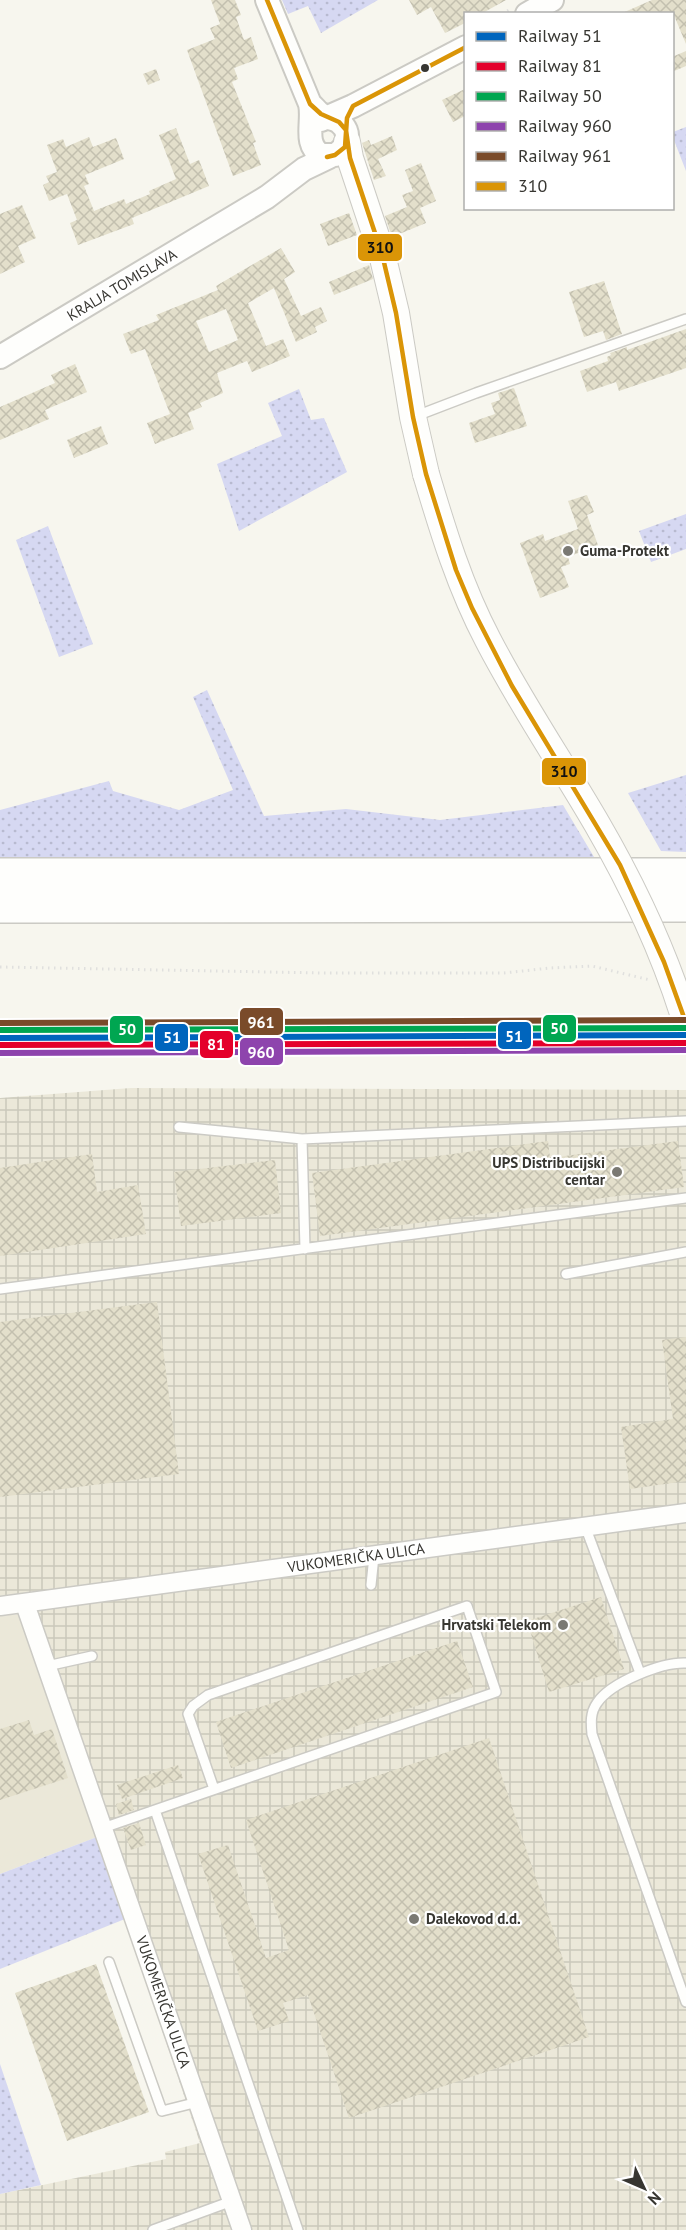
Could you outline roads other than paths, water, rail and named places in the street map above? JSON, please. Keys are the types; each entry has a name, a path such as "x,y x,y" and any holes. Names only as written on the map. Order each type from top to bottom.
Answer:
{"highway":[{"path":"0,875 686,875"},
{"path":"0,906 686,905"}],"main road":[{"path":"329,139 350,158 382,254 396,313 413,417 426,474 443,533 472,608 512,686 577,790 620,865 664,962 686,1023"}],"street":[{"path":"267,0 310,104 329,139 347,118 353,106 464,48"},
{"path":"531,12 552,0"},
{"name":"KRALJA TOMISLAVA","path":"0,357 267,197 304,169 329,139"},
{"name":"VUKOMERIČKA ULICA","path":"0,1606 686,1512"},
{"name":"VUKOMERIČKA ULICA","path":"25,1604 242,2230"}],"lane":[{"path":"413,417 686,319"},
{"path":"179,1127 302,1139 686,1121"},
{"path":"302,1139 305,1249"},
{"path":"0,1289 686,1198"},
{"path":"566,1274 686,1252"},
{"path":"585,1526 640,1673"},
{"path":"370,1585 374,1556"},
{"path":"103,1828 214,1790 496,1692 467,1606 208,1695 188,1714 214,1790"},
{"path":"47,1666 92,1656"},
{"path":"686,1663 640,1673 611,1690 597,1702 591,1717 592,1734 686,2002"},
{"path":"155,1810 298,2230"},
{"path":"109,1962 162,2110 198,2102"},
{"path":"153,2230 232,2201"}],"railway":[{"path":"0,1049 686,1047"}],"rail line":[{"name":"961","path":"0,1023 686,1020"},
{"name":"50","path":"0,1030 686,1028"},
{"name":"51","path":"0,1038 686,1035"},
{"name":"81","path":"0,1045 686,1043"},
{"name":"960","path":"0,1053 686,1050"}],"place":[{"name":"Guma-Protekt","path":"568,551"},
{"name":"UPS Distribucijski centar","path":"617,1172"},
{"name":"Hrvatski Telekom","path":"563,1625"},
{"name":"Dalekovod d.d.","path":"414,1919"}]}
